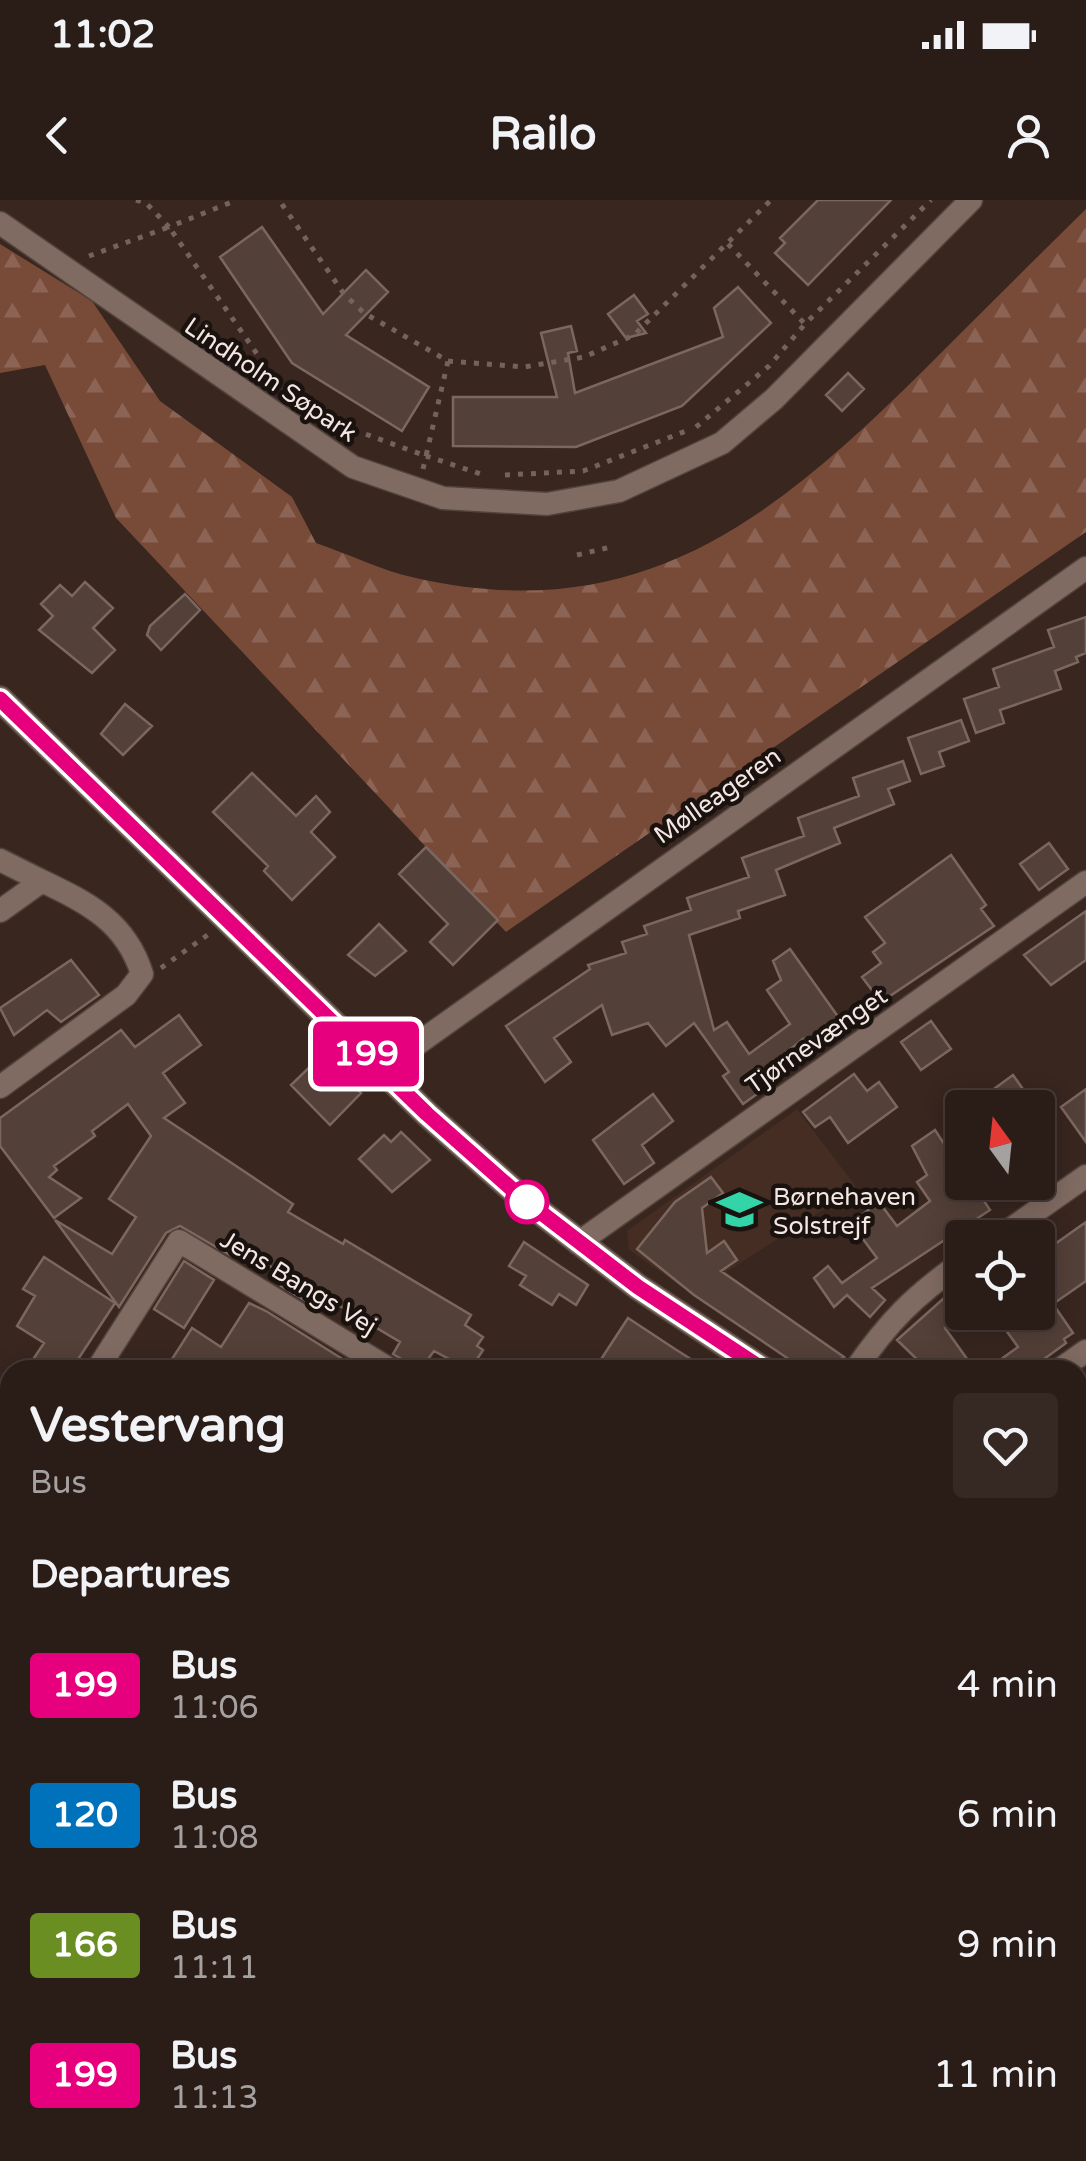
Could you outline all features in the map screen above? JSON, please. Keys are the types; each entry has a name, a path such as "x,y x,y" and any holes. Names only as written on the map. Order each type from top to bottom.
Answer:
{"street":[{"name":"Lindholm Søpark","path":"0,224 324,451 418,491 481,502 547,504 619,491 685,463 722,442 774,398 971,200"},
{"name":"Mølleageren","path":"382,1070 1086,568"},
{"path":"0,699 382,1070 578,1243 749,1360"},
{"path":"0,860 90,904 119,928 134,949 142,974 126,995 0,1086"},
{"path":"0,911 42,881"},
{"name":"Tjørnevænget","path":"578,1243 1086,882"},
{"path":"1024,1220 1086,1176"},
{"name":"Jens Bangs Vej","path":"103,1360 179,1241 375,1360"},
{"path":"862,1360 890,1320 915,1295 945,1274"}],"path":[{"path":"136,200 146,203 169,227 273,377 357,431 489,476 583,471 698,426 768,366 805,324 931,200"},
{"path":"61,267 238,200"},
{"path":"280,200 344,294 364,313 448,361 524,366 584,357 634,336 772,200"},
{"path":"728,244 805,324"},
{"path":"418,491 448,361"},
{"path":"577,555 611,547"},
{"path":"142,974 168,966 227,920"}],"shaded area":[{"name":"Børnehaven Solstrejf","path":"797,1109 857,1188 692,1294 629,1250 627,1231"}],"green space":[{"path":"1086,209 1086,532 506,932 116,518 45,365 0,373 0,244 92,301 160,401 292,497 316,543 416,578 496,590 569,588 636,573 698,548 757,514 869,423"}],"building":[{"path":"818,200 891,200 808,285 775,253 785,243 780,238"},
{"path":"262,227 323,314 366,270 388,292 346,335 429,387 402,431 292,363 220,257"},
{"path":"738,287 771,323 682,406 576,447 453,446 453,397 557,397 541,333 571,326 577,351 568,353 575,393 723,337 714,308"},
{"path":"634,295 648,314 637,321 646,333 626,338 608,314"},
{"path":"848,373 864,389 842,411 826,395"},
{"path":"85,582 113,608 93,628 115,650 92,673 39,630 53,616 41,604 60,585 72,596"},
{"path":"185,594 200,610 161,650 147,635 150,626"},
{"path":"1086,617 1086,653 1076,657 1078,662 1055,671 1061,689 1000,710 1004,723 976,733 964,699 999,687 993,669 1054,647 1048,630"},
{"path":"125,704 152,726 123,755 101,734"},
{"path":"961,720 969,741 939,752 944,766 921,774 908,738"},
{"path":"903,761 910,781 888,789 894,804 834,828 840,843 776,870 785,895 738,911 740,918 689,935 714,1030 727,1022 749,1054 790,1024 767,990 781,980 773,961 790,949 839,1018 808,1046 803,1039 762,1072 771,1084 743,1104 723,1076 729,1072 694,1023 666,1046 648,1023 612,1035 602,1005 554,1038 571,1062 545,1082 506,1026 590,969 588,965 626,953 622,942 647,934 644,926 691,910 687,898 749,877 742,858 804,836 798,818 859,796 853,778"},
{"path":"252,773 296,816 316,796 330,812 311,832 335,857 292,900 264,871 268,866 213,812"},
{"path":"1049,843 1068,869 1039,890 1020,864"},
{"path":"426,847 498,920 453,965 430,942 448,924 399,874"},
{"path":"951,855 986,905 981,909 994,926 881,1002 862,977 881,963 873,952 885,943 865,917"},
{"path":"1086,911 1086,960 1051,985 1024,955"},
{"path":"379,924 406,951 375,976 348,955"},
{"path":"71,960 99,995 61,1022 47,1010 14,1035 0,1008"},
{"path":"179,1015 201,1045 163,1073 185,1103 164,1118 293,1204 288,1212 343,1244 345,1240 471,1315 465,1325 483,1337 477,1346 483,1350 476,1360 451,1360 434,1351 427,1360 403,1360 393,1354 400,1342 318,1293 311,1304 281,1286 287,1277 241,1248 235,1258 180,1226 166,1233 119,1307 55,1220 112,1254 136,1217 109,1199 151,1136 128,1104 92,1131 95,1136 54,1166 57,1170 49,1177 81,1198 54,1218 0,1146 0,1118 121,1030 135,1047"},
{"path":"931,1021 951,1049 921,1070 901,1042"},
{"path":"322,1055 361,1093 330,1125 291,1085"},
{"path":"854,1074 867,1091 879,1082 897,1107 848,1143 830,1117 815,1127 803,1112"},
{"path":"1013,1075 1024,1090 993,1090"},
{"path":"1086,1089 1086,1142 1061,1107"},
{"path":"653,1094 673,1121 642,1145 654,1163 624,1184 593,1140"},
{"path":"935,1130 945,1145 945,1200 985,1200 990,1210 975,1220 945,1220 945,1240 872,1288 885,1300 870,1317 847,1295 834,1307 814,1278 828,1266 842,1283 877,1258 851,1223 879,1202 897,1226 930,1201 917,1182 927,1175 912,1146"},
{"path":"401,1132 430,1160 392,1192 359,1159 384,1135 391,1142"},
{"path":"711,1177 723,1193 702,1208 707,1253 724,1241 737,1260 721,1271 844,1357 790,1360 694,1295 637,1249 675,1202"},
{"path":"1086,1222 1086,1281 1055,1303 1055,1244"},
{"path":"524,1242 588,1285 576,1305 559,1294 552,1305 520,1285 526,1276 509,1266"},
{"path":"44,1257 115,1303 78,1360 33,1360 44,1343 17,1326 35,1296 23,1289"},
{"path":"184,1261 214,1280 184,1328 154,1309"},
{"path":"944,1298 945,1330 968,1360 918,1360 897,1340"},
{"path":"249,1303 344,1360 172,1359 192,1328 221,1347"},
{"path":"1055,1307 1073,1333 1043,1360 1000,1360 1018,1347 1006,1330 1055,1330"},
{"path":"628,1318 692,1360 601,1360"}],"bus line":[{"name":"199","path":"0,699 427,1114 522,1198 638,1287 749,1360"}],"place":[{"name":"Børnehaven Solstrejf","path":"740,1210"}]}
